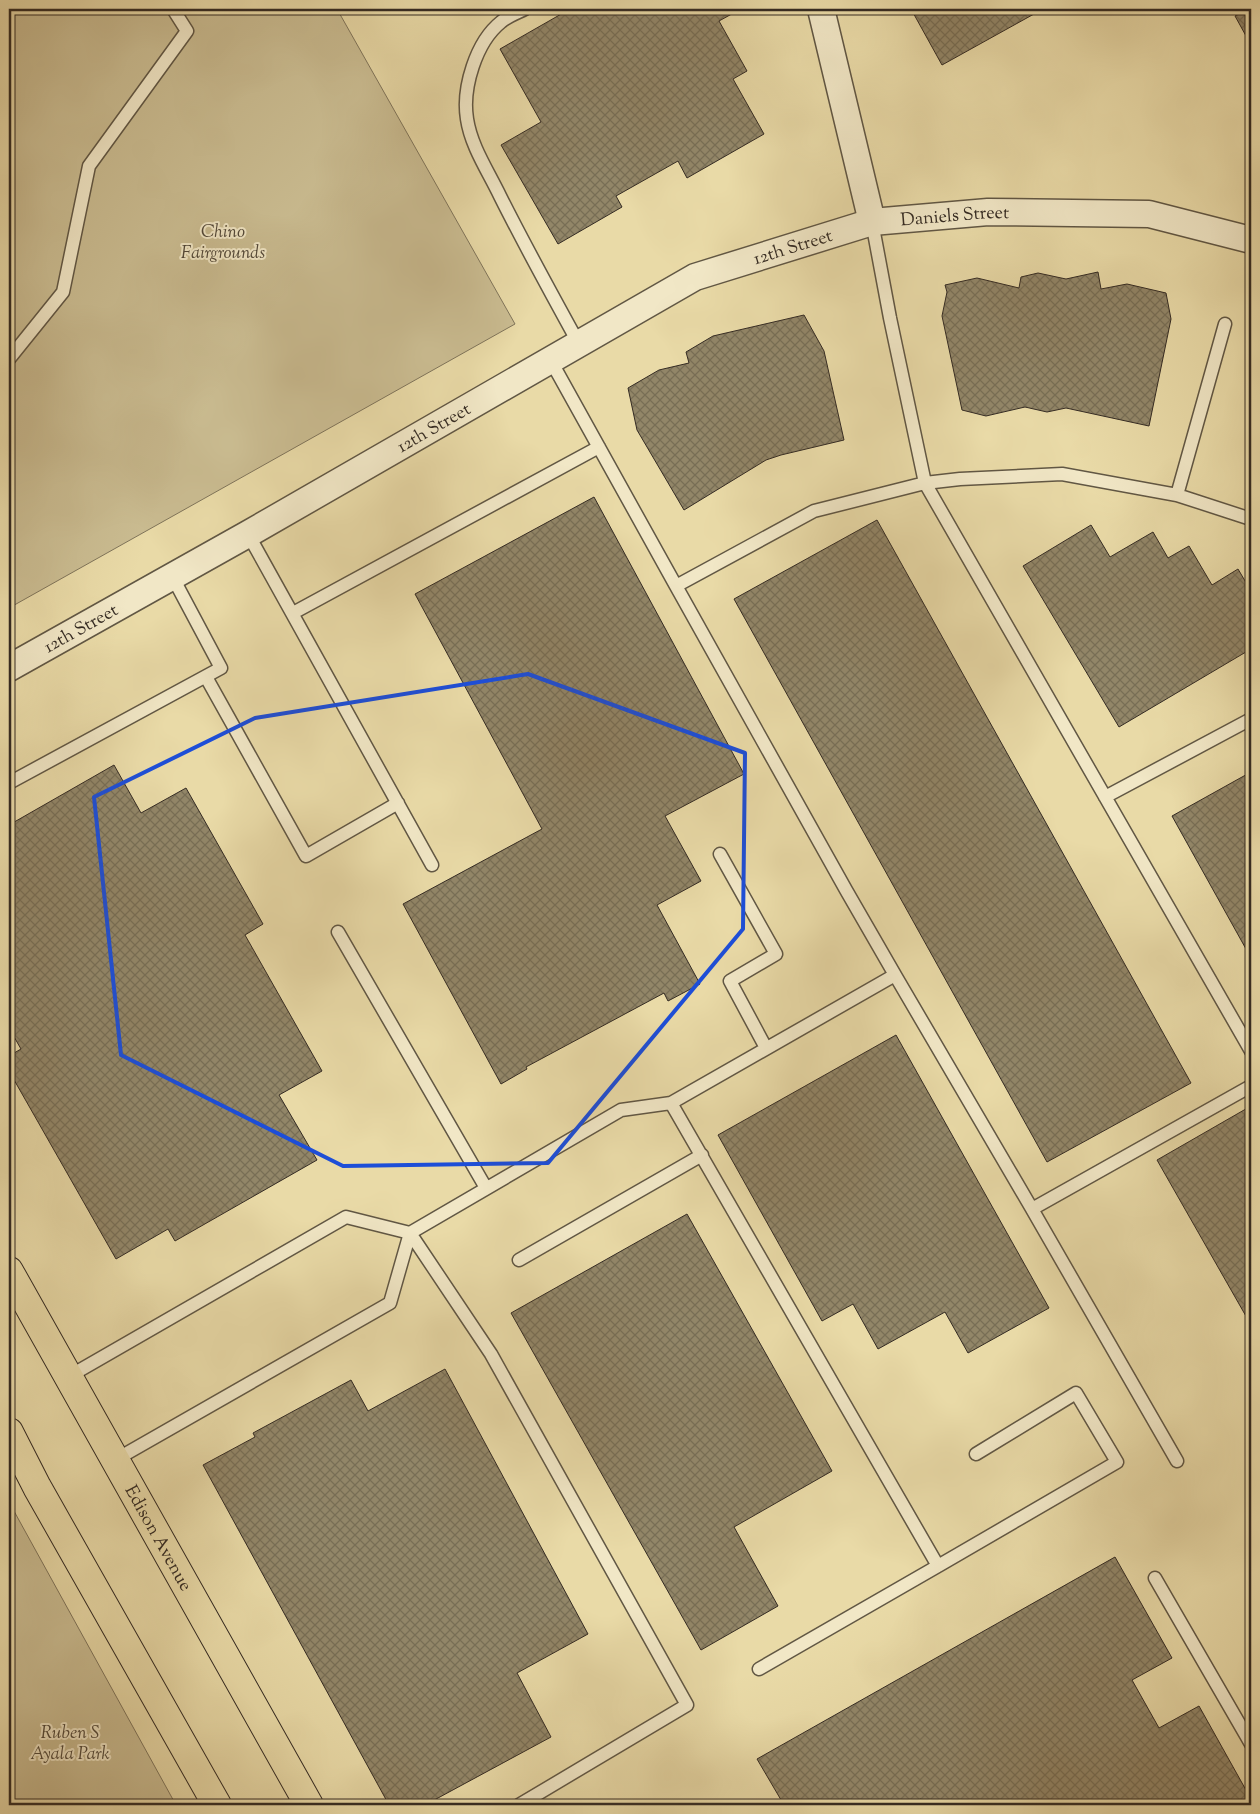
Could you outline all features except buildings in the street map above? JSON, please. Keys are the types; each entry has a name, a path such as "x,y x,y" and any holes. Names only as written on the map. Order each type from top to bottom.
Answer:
{"main road":[{"name":"Edison Avenue","path":"9,1271 309,1805"},
{"path":"9,1432 37,1486 217,1805"}],"street":[{"path":"821,9 872,222"},
{"name":"Daniels Street","path":"872,222 988,212 1149,214 1251,240"},
{"name":"12th Street","path":"9,668 248,534 695,277 872,222"}],"lane":[{"path":"9,359 63,292 89,166 187,31 173,9"},
{"path":"525,9 501,22 486,40 474,61 466,92 466,119 474,145 530,256 579,344"},
{"path":"872,222 890,318 926,483 1251,1051"},
{"path":"1177,494 1225,324"},
{"path":"551,361 846,890 1177,1461"},
{"path":"293,613 599,447"},
{"path":"676,586 814,511 926,483 960,479 1062,474 1177,494 1251,520"},
{"path":"248,534 432,865"},
{"path":"9,783 221,668 172,576"},
{"path":"206,677 306,856 398,803"},
{"path":"1105,797 1251,718"},
{"path":"720,854 776,954 730,981 766,1048"},
{"path":"338,932 486,1188"},
{"path":"114,1460 390,1303 410,1234 621,1110 672,1103 895,974"},
{"path":"1032,1209 1251,1086"},
{"path":"672,1103 938,1566"},
{"path":"519,1260 702,1155"},
{"path":"68,1377 346,1217 410,1234 491,1354 686,1705 519,1805"},
{"path":"759,1669 1117,1462 1076,1392 976,1454"},
{"path":"1155,1578 1251,1744"}],"highlighted area":[{"path":"528,674 745,753 743,929 548,1163 343,1166 121,1055 94,797 255,718"}],"green space":[{"name":"Chino Fairgrounds","path":"9,9 337,9 515,324 9,608"},
{"name":"Ruben S Ayala Park","path":"9,1502 176,1805 9,1805"}]}
